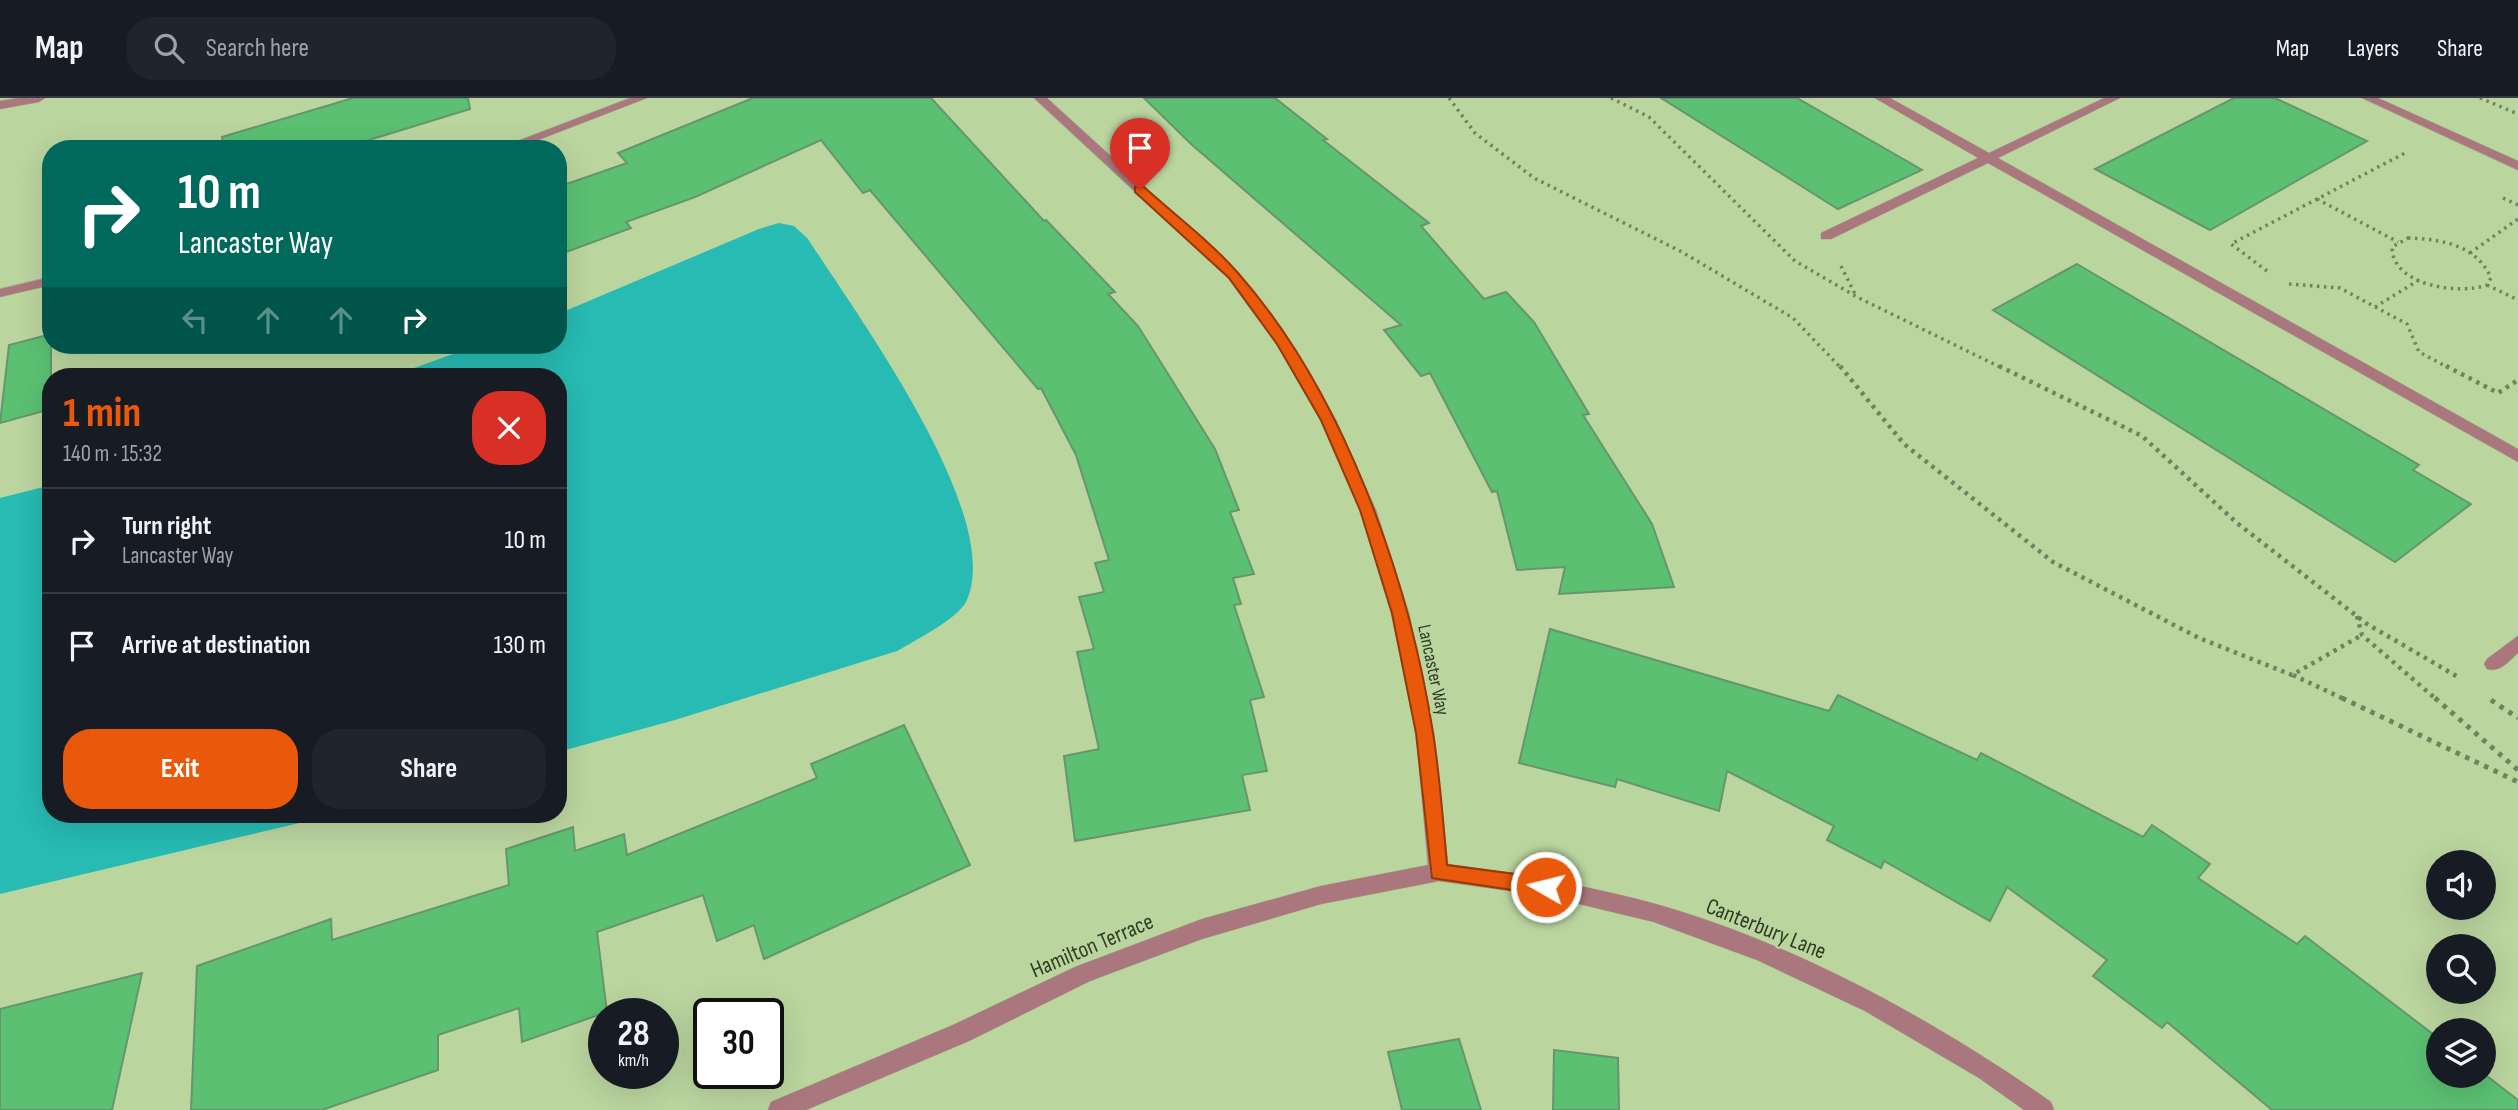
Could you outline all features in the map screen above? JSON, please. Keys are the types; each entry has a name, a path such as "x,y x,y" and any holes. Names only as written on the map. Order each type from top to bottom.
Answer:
{"street":[{"path":"0,105 39,98"},
{"path":"527,140 641,98"},
{"name":"Lancaster Way","path":"1040,98 1233,275 1283,343 1328,420 1368,510 1400,613 1425,733 1439,872"},
{"path":"1881,98 2518,456"},
{"path":"1826,236 2114,98"},
{"path":"2368,98 2518,166"},
{"path":"0,293 42,283"},
{"path":"2493,663 2518,643"},
{"name":"Hamilton Terrace","path":"779,1110 961,1033 1083,974 1202,929 1321,895 1439,872"},
{"name":"Canterbury Lane","path":"1439,872 1546,887 1654,913 1763,952 1874,1004 1987,1070 2043,1110"}],"path":[{"path":"1449,98 1475,133 1534,178 1682,252 1793,318 1837,363 1904,444 2053,562 2199,638 2292,675 2518,782"},
{"path":"1611,98 1649,117 1795,261 1857,296 2142,436 2237,523 2357,616 2461,678"},
{"path":"2480,98 2518,114"},
{"path":"2274,276 2231,244 2406,152 2418,158"},
{"path":"2493,194 2518,205"},
{"path":"2316,199 2398,242"},
{"path":"2470,253 2518,219"},
{"path":"2487,285 2491,278 2489,270 2470,253 2430,239 2408,238 2392,247 2392,255 2397,263 2419,279 2443,288 2467,291 2487,285 2518,300"},
{"path":"2375,307 2419,279"},
{"path":"2285,284 2340,288 2407,324 2419,352 2498,393 2518,380"},
{"path":"2357,616 2362,635 2518,770"},
{"path":"2292,675 2362,635"},
{"path":"2483,694 2518,718"}],"water":[{"path":"779,223 794,226 808,239 858,314 920,416 946,469 965,520 973,565 966,602 945,622 897,651 675,720 567,750 567,368 414,368 453,354 567,354 567,310"},
{"path":"42,487 42,823 299,823 0,894 0,498"}],"building":[{"path":"353,98 468,98 470,109 369,140 222,140 222,137"},
{"path":"753,98 931,98 1044,221 1046,220 1115,292 1108,294 1138,326 1215,449 1239,510 1230,512 1254,574 1233,578 1241,604 1234,605 1264,697 1250,700 1267,771 1242,775 1250,810 1075,841 1064,756 1099,749 1077,652 1094,649 1079,597 1104,592 1095,563 1109,560 1076,455 1041,388 1038,389 870,190 863,193 821,140 695,197 626,222 631,228 567,252 567,184 627,163 618,153"},
{"path":"1144,98 1275,98 1327,139 1323,140 1429,223 1421,226 1484,299 1506,292 1534,322 1589,414 1583,415 1652,524 1674,587 1559,594 1565,567 1517,570 1497,491 1492,492 1430,373 1421,376 1384,330 1401,325 1191,144"},
{"path":"1661,98 1797,98 1922,170 1838,209"},
{"path":"2234,98 2275,98 2367,141 2210,230 2095,169"},
{"path":"2077,264 2419,465 2413,470 2471,504 2395,562 1993,310"},
{"path":"42,336 42,354 51,354 51,368 42,368 42,411 0,423 9,345"},
{"path":"1550,629 1829,711 1838,695 1977,760 1981,753 2143,837 2152,825 2210,864 2198,878 2297,944 2305,936 2426,1029 2426,1088 2496,1088 2496,1083 2518,1100 2518,1110 2272,1110 2167,1022 2162,1028 2093,976 2107,960 2007,887 1990,921 1884,861 1881,868 1827,840 1834,826 1727,771 1719,811 1617,779 1615,787 1519,763"},
{"path":"904,725 970,865 764,959 754,925 717,941 703,895 597,932 605,998 588,998 588,1019 522,1042 519,1008 438,1035 438,1070 322,1110 191,1110 197,966 331,919 332,940 509,885 506,849 573,827 575,851 624,834 627,855 817,778 811,764"},
{"path":"142,973 112,1110 0,1110 0,1009"},
{"path":"1459,1039 1481,1110 1402,1110 1388,1052"},
{"path":"1554,1050 1618,1058 1619,1110 1553,1110"}],"route":[{"path":"1140,190 1233,275 1283,343 1328,420 1368,510 1400,613 1425,733 1439,872 1546,887"}]}
